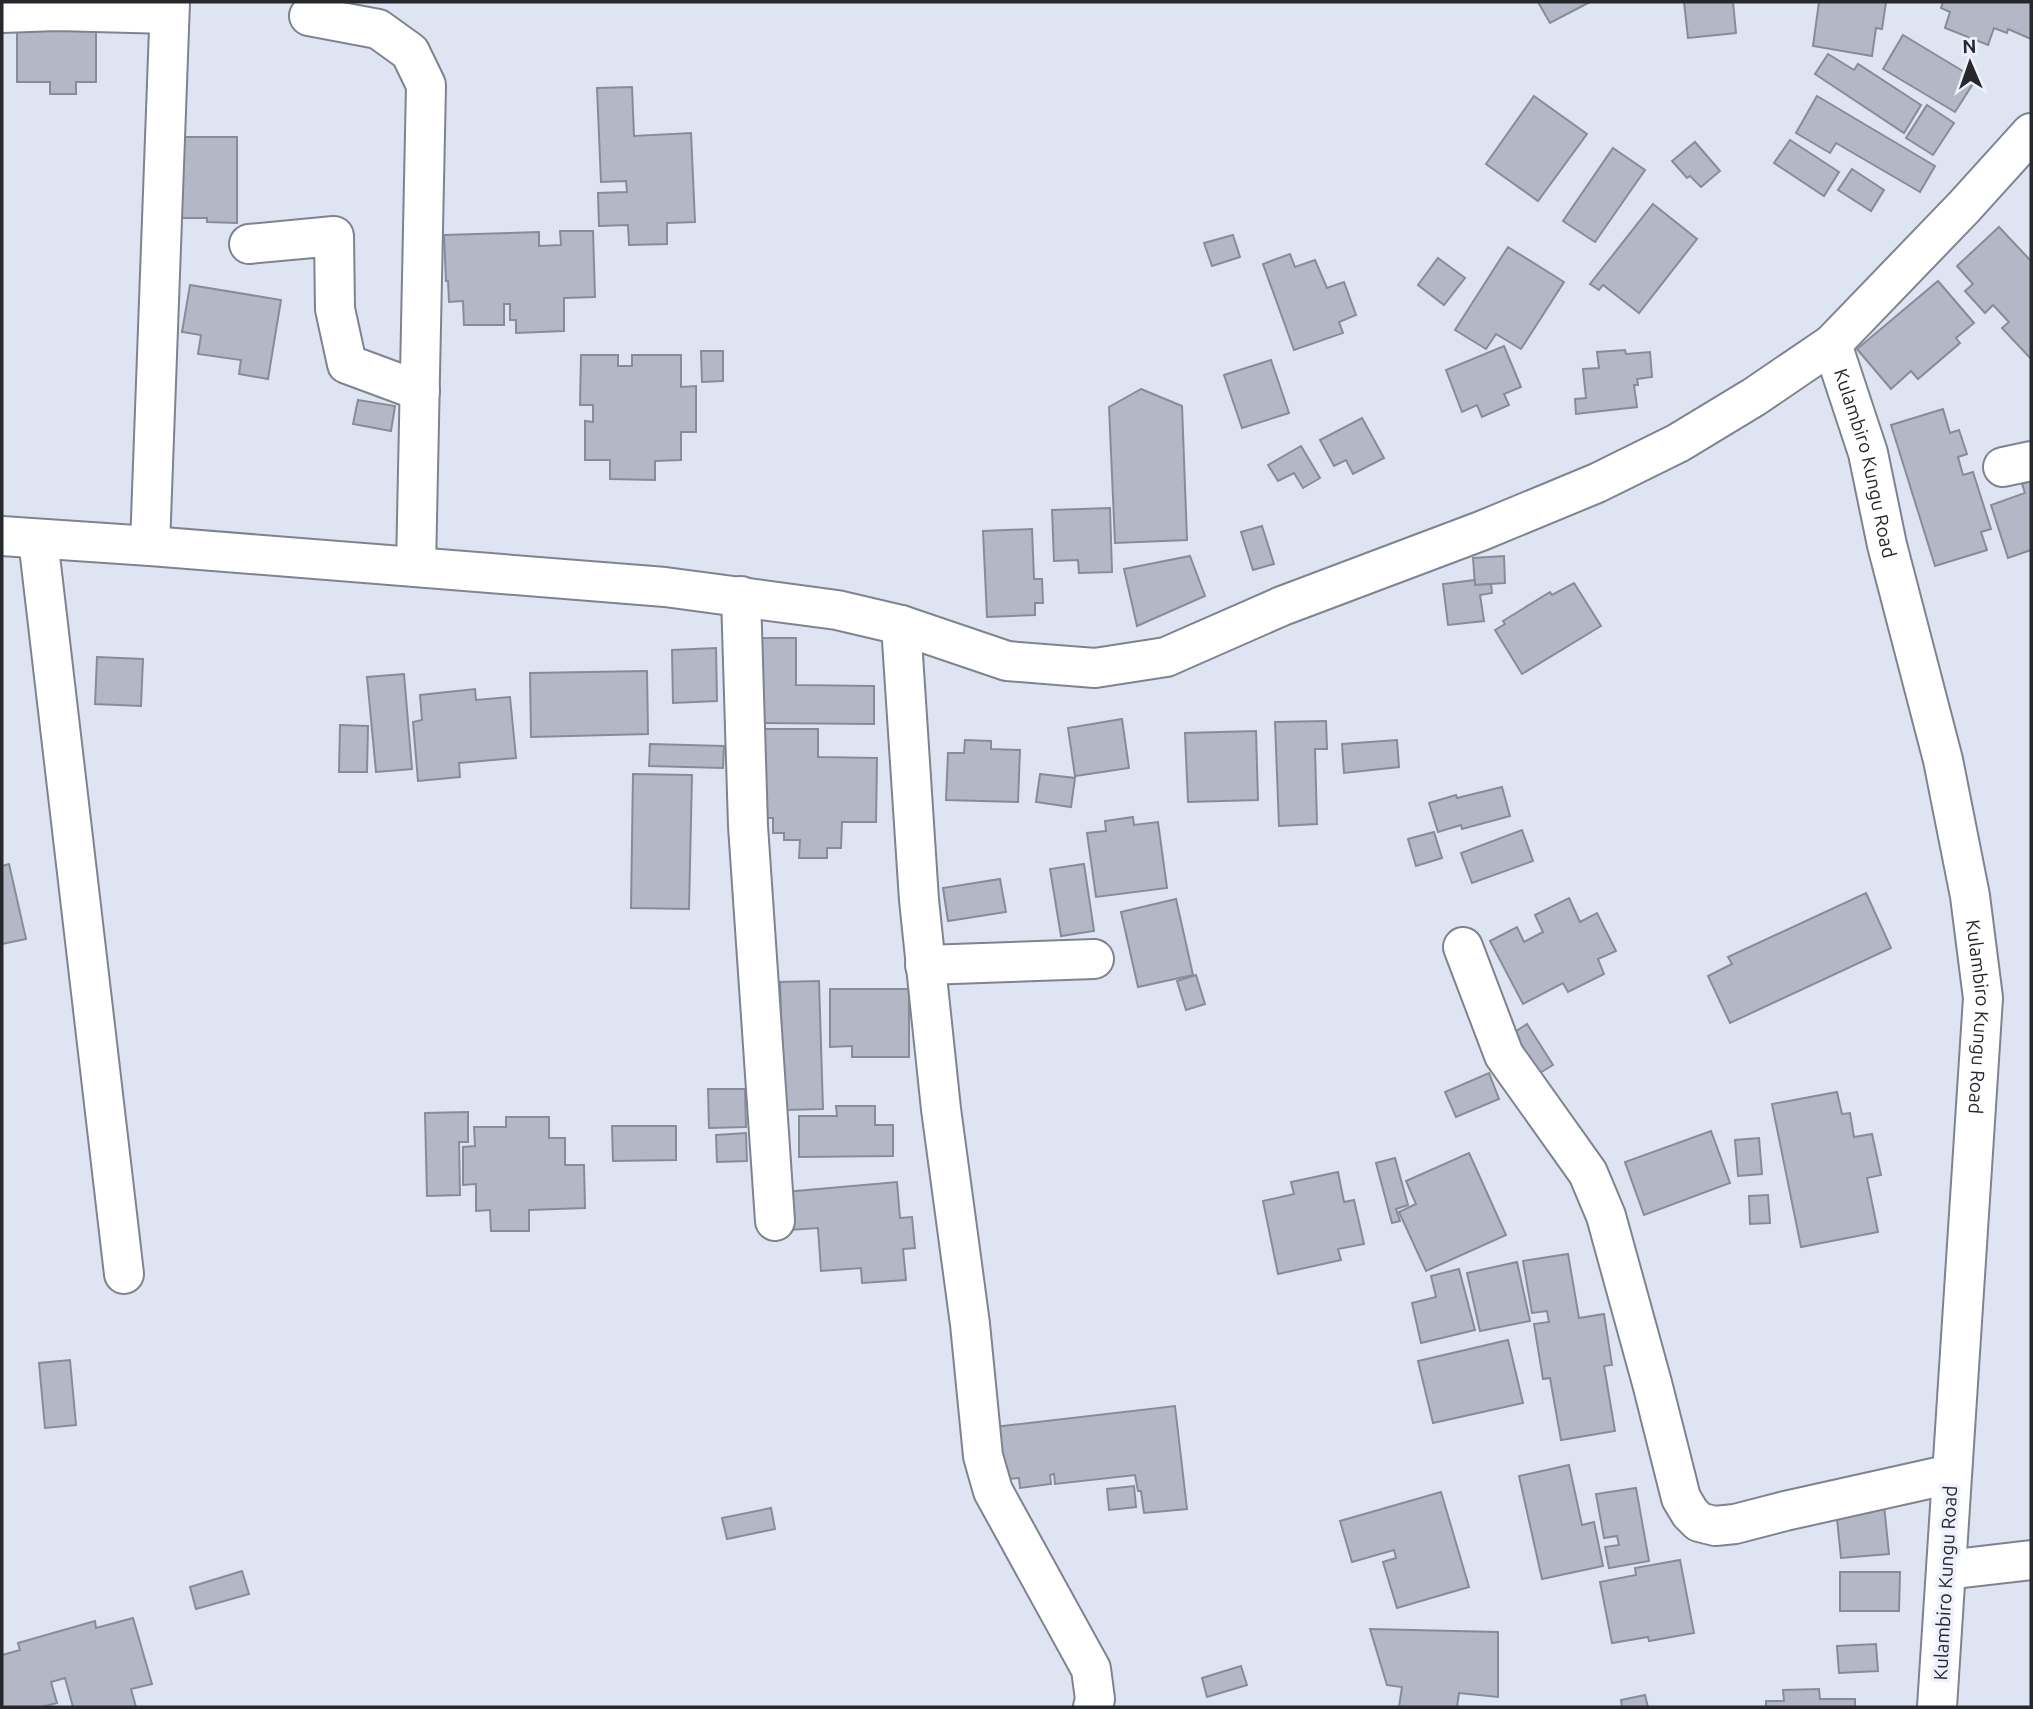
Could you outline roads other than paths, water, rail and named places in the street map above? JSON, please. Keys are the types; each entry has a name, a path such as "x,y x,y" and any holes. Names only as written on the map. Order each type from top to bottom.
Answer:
{"street":[{"path":"2,13 169,8 150,546"},
{"path":"309,16 378,29 410,52 426,85 416,567"},
{"path":"124,1274 20,538 665,587 741,596 837,610 901,625 1007,661 1096,668 1166,657 1282,606 1481,531 1597,483 1678,443 1754,397 1832,344 2031,133"},
{"path":"249,244 334,236 335,309 347,364 420,391"},
{"name":"Kulambiro Kungu Road","path":"1832,344 1868,453 1887,545 1943,760 1970,896 1983,998 1937,1707"},
{"path":"741,596 748,826 775,1221"},
{"path":"901,625 925,965 970,1324 983,1456 993,1491 1091,1669 1095,1699 1093,1707"},
{"path":"1463,947 1504,1055 1588,1173 1606,1216 1653,1383 1678,1488 1690,1513 1699,1522 1715,1526 1735,1524 1951,1474"},
{"path":"925,965 1094,959"},
{"path":"1946,1570 2031,1560"}]}
